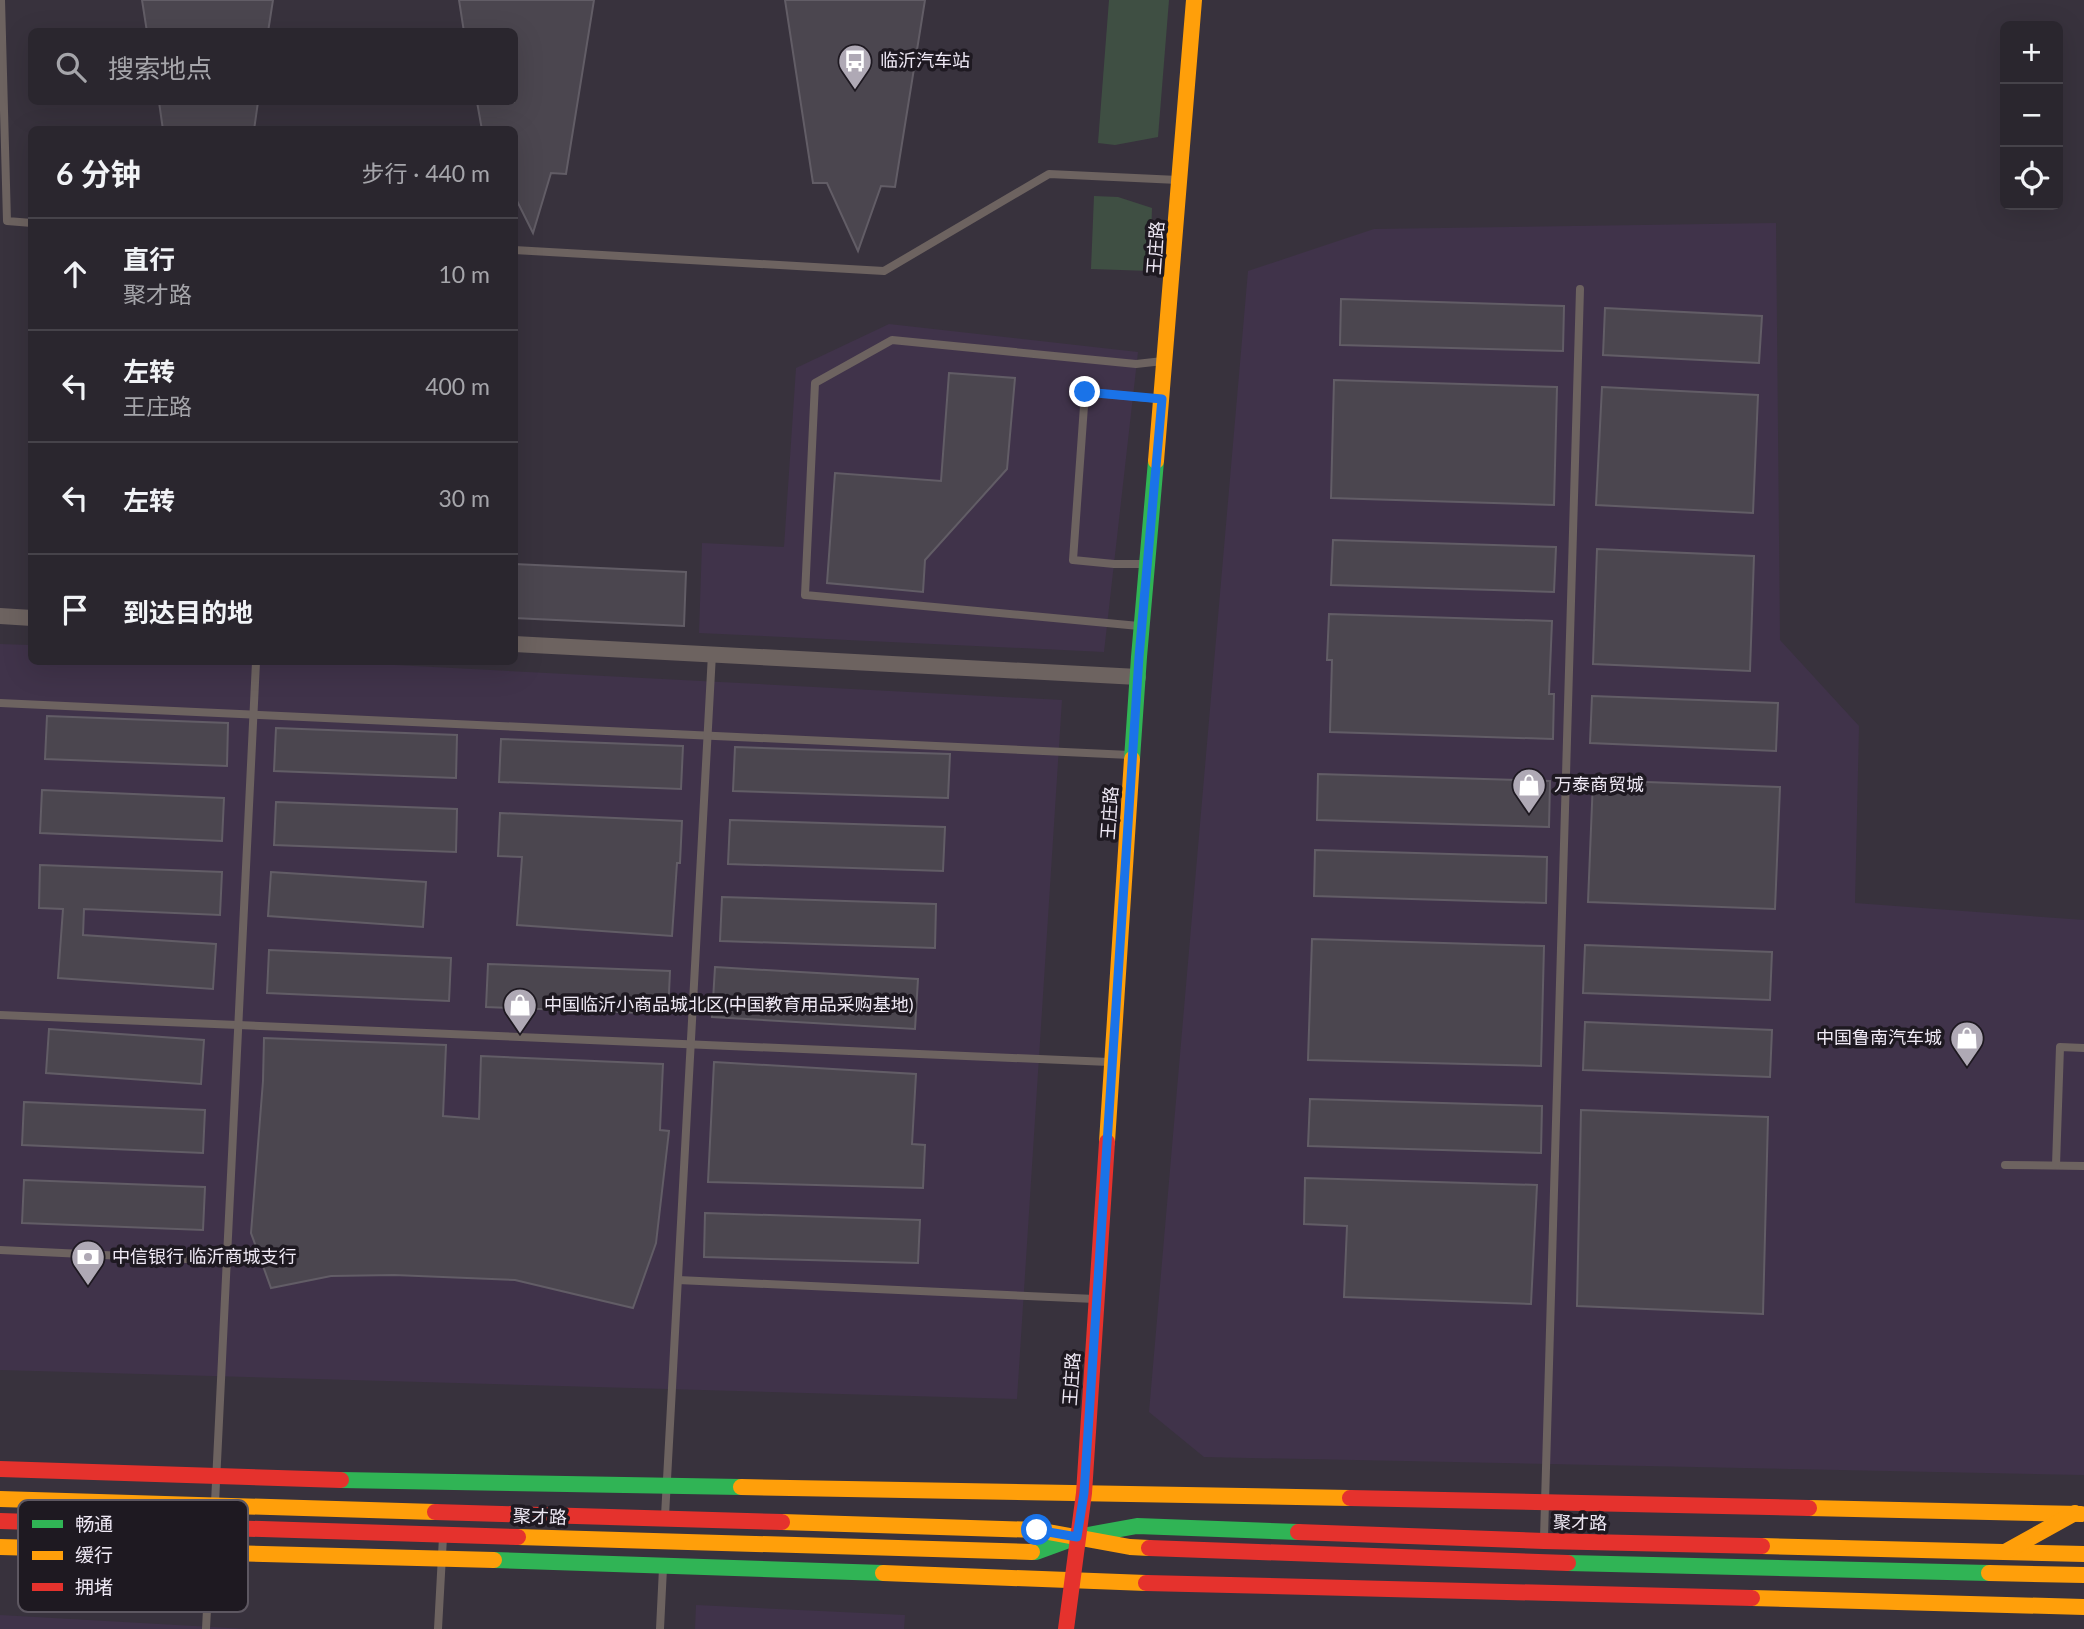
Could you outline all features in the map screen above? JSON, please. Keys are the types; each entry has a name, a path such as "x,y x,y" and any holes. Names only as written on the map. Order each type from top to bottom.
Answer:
{"street":[{"name":"王庄路","path":"1066,1629 1084,1493 1138,677 1194,0"},
{"path":"0,616 28,618"},
{"path":"518,644 1138,677"},
{"path":"0,1469 667,1487 2079,1513"},
{"name":"聚才路","path":"0,1499 31,1500"},
{"name":"聚才路","path":"248,1507 1037,1530 1130,1548 1587,1564 2084,1575"},
{"path":"2004,1552 2079,1513"},
{"name":"聚才路","path":"0,1521 18,1522"},
{"name":"聚才路","path":"248,1528 1036,1552 1077,1537 1138,1526 1544,1541 2084,1554"},
{"path":"0,1547 18,1548"},
{"path":"248,1554 663,1565 1073,1581 2084,1607"}],"lane":[{"path":"1,0 7,221 28,223"},
{"path":"518,250 884,271 1049,174 1181,180"},
{"path":"1544,1541 1580,289"},
{"path":"1142,626 805,595 816,383 892,341 1136,365 1166,361"},
{"path":"1148,564 1073,560 1085,392 1162,399"},
{"path":"665,1519 712,654"},
{"path":"215,1500 256,665"},
{"path":"0,703 1133,755"},
{"path":"0,1015 1112,1062"},
{"path":"2056,1166 2060,1047 2084,1048"},
{"path":"2005,1165 2084,1166"},
{"path":"0,1250 227,1261"},
{"path":"678,1280 1096,1299"},
{"path":"438,1629 443,1534"},
{"path":"660,1629 664,1541"}],"shaded area":[{"name":"万泰商贸城","path":"1776,223 1780,640 1859,726 1855,903 2084,920 2084,1475 1204,1457 1149,1412 1248,271 1374,229"},
{"path":"889,324 1138,352 1104,652 699,633 702,543 784,547 796,368"},
{"name":"中国临沂小商品城北区(中国教育用品采购基地)","path":"0,644 28,645 28,665 395,665 1062,700 1017,1399 0,1370"},
{"path":"696,1605 905,1615 904,1629 695,1629"},
{"path":"0,1615 247,1629 0,1629"}],"green space":[{"path":"1109,0 1169,0 1158,137 1115,145 1098,143"},
{"path":"1094,196 1118,197 1152,208 1150,271 1091,269"}],"building":[{"path":"142,0 273,0 269,28 146,28"},
{"path":"459,0 594,0 566,174 551,173 533,233 518,203 518,126 481,126 478,105 518,105 518,28 463,28"},
{"name":"临沂汽车站","path":"785,0 925,0 895,187 881,186 858,251 827,183 813,183"},
{"path":"159,105 258,105 255,126 162,126"},
{"path":"1341,299 1564,306 1563,351 1340,345"},
{"path":"1605,308 1762,316 1759,363 1603,355"},
{"path":"949,373 1015,378 1007,469 925,560 923,592 827,583 835,473 941,481"},
{"path":"1334,380 1557,387 1554,505 1331,498"},
{"path":"1602,387 1758,395 1753,513 1596,505"},
{"path":"1333,540 1556,547 1554,592 1331,585"},
{"path":"1597,549 1754,556 1750,671 1593,664"},
{"path":"518,564 686,572 684,626 518,618"},
{"path":"1329,614 1552,621 1549,694 1554,694 1553,739 1330,732 1332,660 1327,660"},
{"path":"1592,696 1778,703 1776,751 1590,743"},
{"path":"47,716 228,723 227,766 45,759"},
{"path":"276,728 457,735 456,778 274,771"},
{"path":"501,739 683,746 681,789 499,782"},
{"path":"735,747 950,754 948,798 733,791"},
{"path":"1318,774 1550,781 1549,827 1317,820"},
{"path":"1593,780 1780,787 1775,909 1588,902"},
{"path":"42,790 224,798 222,841 40,833"},
{"path":"276,802 457,809 456,852 274,845"},
{"path":"500,813 682,821 672,936 517,925 522,857 498,856"},
{"path":"730,820 945,827 943,871 728,864"},
{"path":"1315,850 1547,857 1546,903 1314,896"},
{"path":"40,865 222,872 220,915 84,909 83,935 216,944 213,989 58,978 63,909 39,908"},
{"path":"271,872 426,882 423,927 268,916"},
{"path":"722,897 936,904 935,948 720,941"},
{"path":"1312,939 1544,946 1541,1066 1308,1060"},
{"path":"1585,945 1772,952 1770,1000 1583,993"},
{"path":"269,950 451,958 449,1001 267,993"},
{"path":"488,964 670,971 668,1014 486,1007"},
{"path":"715,967 918,979 915,1029 712,1017"},
{"path":"1585,1022 1772,1030 1770,1077 1583,1070"},
{"path":"49,1029 204,1040 201,1084 46,1073"},
{"path":"264,1038 446,1045 443,1116 479,1119 481,1056 663,1064 660,1130 669,1131 656,1243 633,1308 515,1280 394,1275 331,1276 271,1288 251,1233"},
{"path":"714,1062 916,1074 912,1144 925,1145 923,1188 708,1182"},
{"path":"1310,1099 1542,1106 1541,1153 1308,1146"},
{"path":"24,1102 205,1110 203,1153 22,1145"},
{"path":"1581,1110 1768,1117 1763,1314 1577,1306"},
{"path":"1305,1178 1537,1185 1531,1304 1344,1297 1347,1226 1304,1224"},
{"path":"24,1180 205,1187 203,1230 22,1223"},
{"path":"705,1213 920,1220 918,1263 704,1257"}],"traffic: fast":[{"path":"1132,759 1156,461"},
{"path":"341,1480 741,1487"},
{"path":"1032,1552 1077,1537 1137,1526 1298,1532"},
{"path":"494,1560 883,1573"},
{"path":"1568,1563 1989,1573"}],"traffic: slow":[{"path":"1156,461 1194,0"},
{"path":"1107,1142 1132,759"},
{"path":"741,1487 1350,1498"},
{"path":"0,1499 33,1500"},
{"path":"248,1506 435,1512"},
{"path":"1809,1508 2081,1514"},
{"path":"2005,1552 2075,1513"},
{"path":"782,1522 1037,1530 1149,1548"},
{"path":"518,1537 1032,1552"},
{"path":"1762,1546 2084,1554"},
{"path":"0,1547 18,1547"},
{"path":"248,1554 494,1560"},
{"path":"883,1573 1146,1583"},
{"path":"1989,1573 2084,1575"},
{"path":"1752,1598 2084,1607"}],"traffic: jam":[{"path":"1066,1629 1084,1493 1107,1142"},
{"path":"0,1469 341,1480"},
{"path":"1350,1498 1809,1508"},
{"path":"435,1512 782,1522"},
{"path":"0,1521 18,1522"},
{"path":"248,1529 518,1537"},
{"path":"1298,1532 1762,1546"},
{"path":"1149,1548 1568,1563"},
{"path":"1146,1583 1752,1598"}],"place":[{"name":"临沂汽车站","path":"855,91"},
{"name":"万泰商贸城","path":"1529,815"},
{"name":"中国临沂小商品城北区(中国教育用品采购基地)","path":"520,1035"},
{"name":"中国鲁南汽车城","path":"1967,1068"},
{"name":"中信银行 临沂商城支行","path":"88,1287"}],"route":[{"path":"1037,1530 1077,1537 1084,1493 1139,657 1162,399 1085,392"}]}
